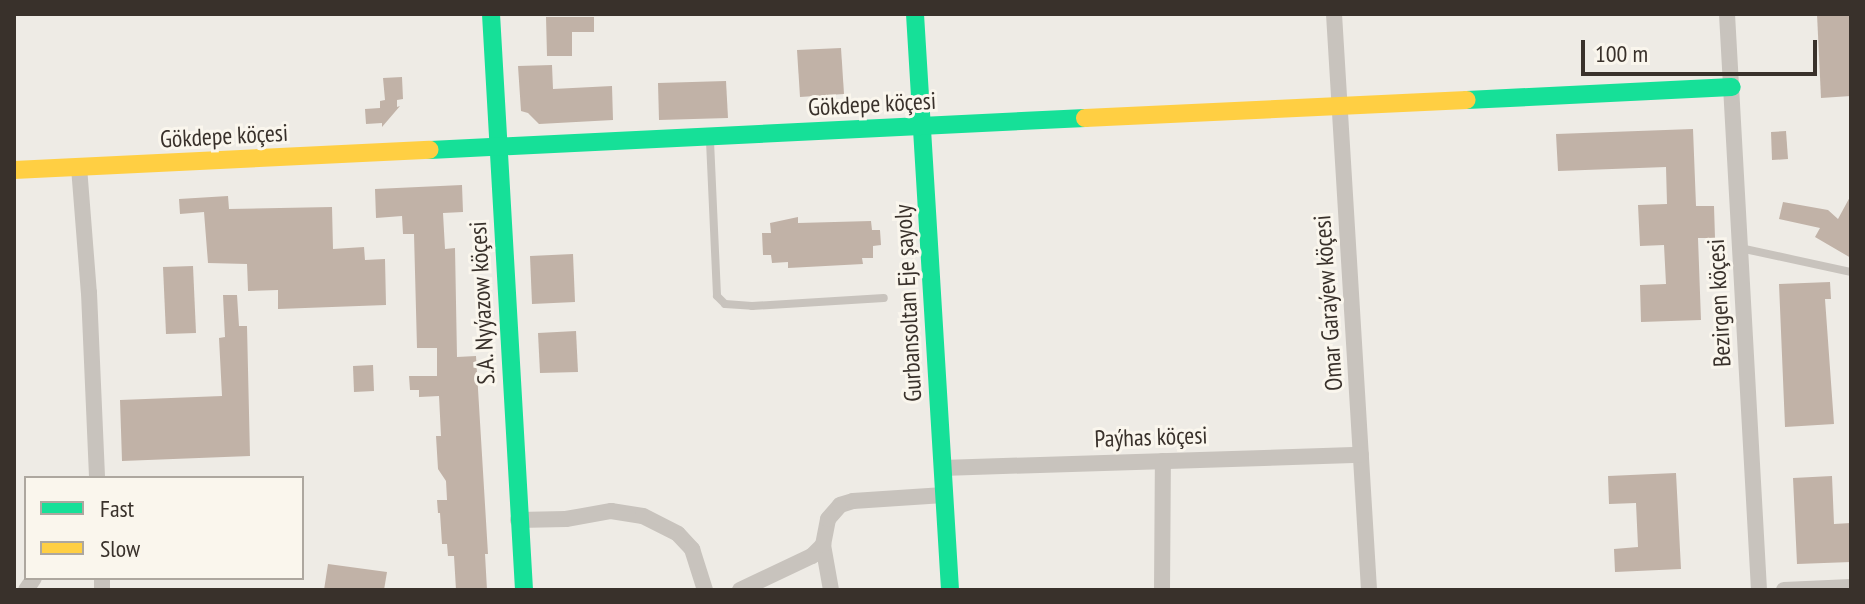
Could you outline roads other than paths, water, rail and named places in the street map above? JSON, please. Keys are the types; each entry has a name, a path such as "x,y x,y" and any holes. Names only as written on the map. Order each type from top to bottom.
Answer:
{"street":[{"name":"S.A. Nyýazow köçesi","path":"491,14 524,590"},
{"name":"Gurbansoltan Eje şayoly","path":"915,14 950,590"},
{"name":"Omar Garaýew köçesi","path":"1334,14 1369,590"},
{"name":"Bezirgen köçesi","path":"1727,14 1759,590"},
{"name":"Gökdepe köçesi","path":"14,170 1732,87"},
{"path":"79,167 89,293 97,476"},
{"name":"Paýhas köçesi","path":"942,468 1361,455"},
{"path":"1162,590 1163,461"},
{"path":"831,590 823,545 828,519 840,505 853,501 944,495"},
{"path":"518,520 566,519 611,511 643,516 678,534 692,549 705,590"},
{"path":"740,590 812,556 823,545"},
{"path":"1784,590 1851,587"}],"lane":[{"path":"710,136 717,296 725,304 752,306 884,298"},
{"path":"1740,248 1851,272"}]}
